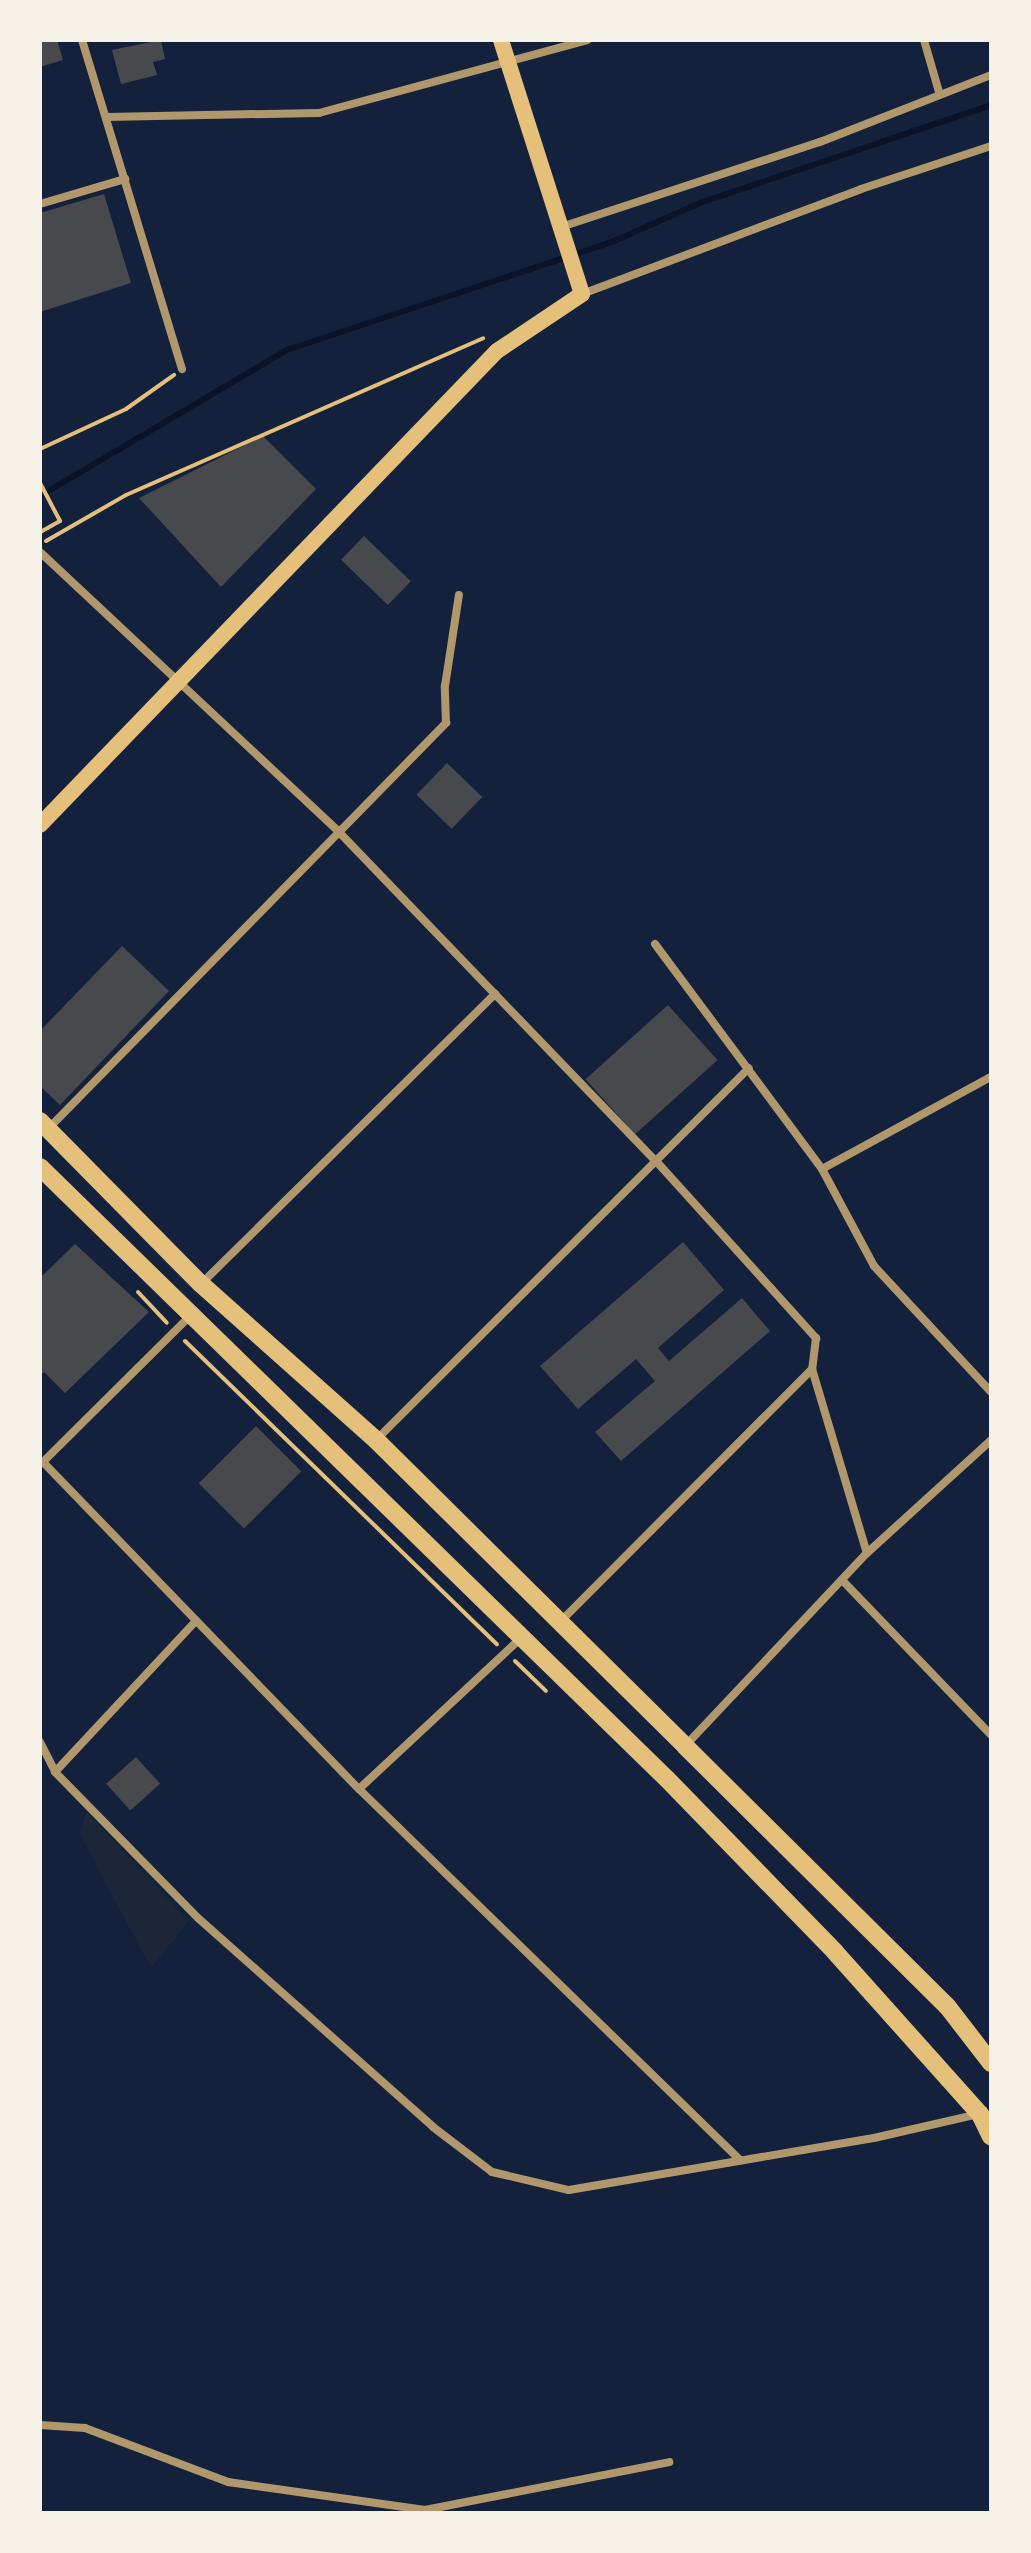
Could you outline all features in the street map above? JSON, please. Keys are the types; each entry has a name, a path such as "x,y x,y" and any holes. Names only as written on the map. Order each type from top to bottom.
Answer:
{"main road":[{"path":"40,825 497,351 582,292 501,40"},
{"path":"44,1125 201,1284 376,1440 560,1622 947,2006 991,2063"},
{"path":"40,1167 525,1635 824,1941 980,2114 991,2137"}],"street":[{"path":"82,40 182,369"},
{"path":"106,117 319,113 509,65 587,40"},
{"path":"924,40 939,92"},
{"path":"563,232 820,142 939,92 991,75"},
{"path":"582,292 861,189 991,146"},
{"path":"40,204 125,179"},
{"path":"40,552 176,684 338,831 656,1161 816,1338 812,1369 867,1553"},
{"path":"44,1125 446,723 445,686 459,595"},
{"path":"655,944 822,1169 874,1266 991,1392"},
{"path":"201,1284 495,994"},
{"path":"376,1440 749,1068"},
{"path":"822,1169 991,1077"},
{"path":"192,1315 43,1462 359,1789 740,2160"},
{"path":"560,1622 812,1369"},
{"path":"685,1746 867,1553 991,1440"},
{"path":"842,1580 991,1735"},
{"path":"55,1772 196,1621"},
{"path":"359,1789 525,1635"},
{"path":"40,1742 55,1772 198,1918 433,2127 492,2172 569,2190 874,2138 980,2114"},
{"path":"40,2425 85,2428 228,2482 425,2510 474,2503 669,2462"},
{"path":"470,2513 474,2503"}],"path":[{"path":"40,545 126,495 496,334"},
{"path":"40,449 126,409 182,369"},
{"path":"40,483 60,521 40,532"},
{"path":"134,1287 175,1331 552,1696"}],"shaded area":[{"path":"86,1811 189,1921 151,1968 80,1835"}],"building":[{"path":"40,40 57,40 63,60 40,67"},
{"path":"161,40 165,59 153,62 157,75 121,84 112,50"},
{"path":"104,194 131,283 40,312 40,213"},
{"path":"263,436 316,489 221,587 139,498"},
{"path":"364,536 411,581 388,605 341,560"},
{"path":"447,763 482,797 452,829 416,795"},
{"path":"122,946 169,991 60,1105 40,1086 40,1031"},
{"path":"668,1005 718,1060 635,1134 586,1079"},
{"path":"683,1242 724,1290 658,1348 669,1361 742,1298 770,1331 621,1461 595,1432 655,1381 636,1359 578,1409 540,1366"},
{"path":"75,1244 149,1312 65,1393 44,1372 40,1375 40,1278"},
{"path":"256,1426 301,1471 244,1529 199,1483"},
{"path":"136,1757 160,1784 130,1811 106,1784"}],"waterway":[{"path":"40,496 287,350 614,241 700,203 991,105"}]}
